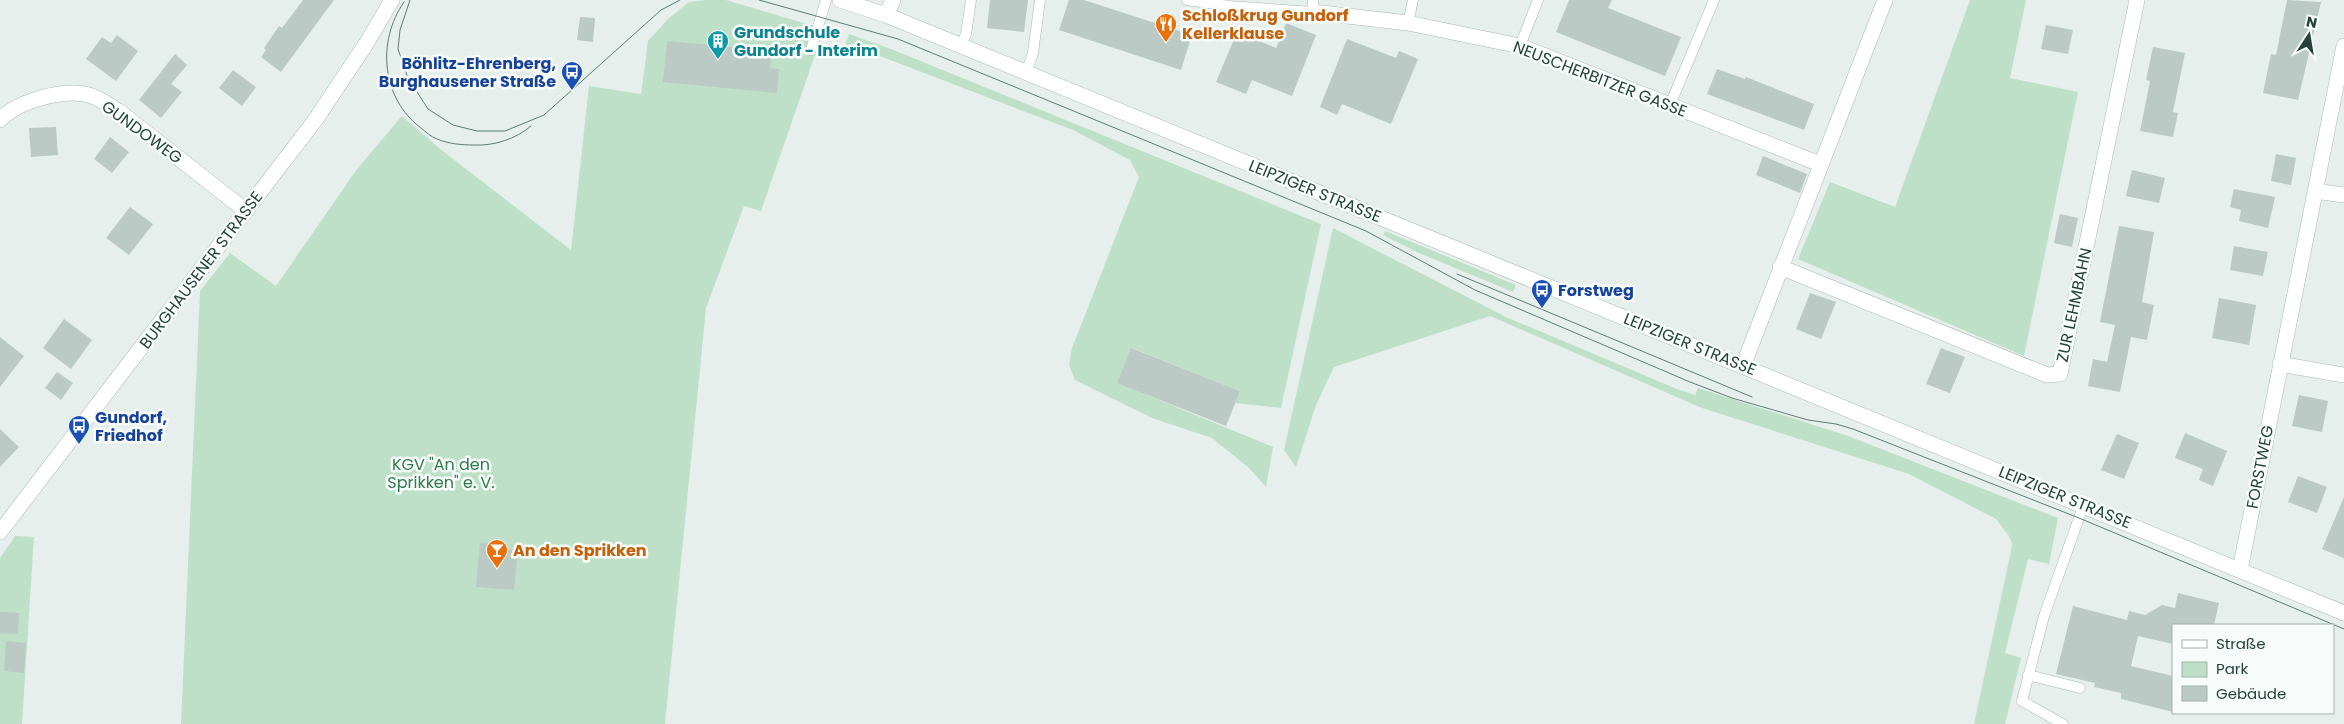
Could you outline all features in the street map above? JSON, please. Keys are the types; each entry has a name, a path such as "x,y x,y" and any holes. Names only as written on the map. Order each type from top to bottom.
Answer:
{"street":[{"name":"BURGHAUSENER STRASSE","path":"0,532 316,119 366,44 392,0"},
{"name":"LEIPZIGER STRASSE","path":"840,0 886,15 960,47 2084,504 2344,613"},
{"path":"886,15 893,0"},
{"path":"1742,366 1763,303 1780,267 1794,224 1820,164 1885,0"},
{"name":"ZUR LEHMBAHN","path":"1780,267 2047,375 2060,374 2137,0"},
{"name":"NEUSCHERBITZER GASSE","path":"1313,6 1408,22 1520,46 1820,164"},
{"name":"FORSTWEG","path":"2240,570 2344,46"},
{"name":"GUNDOWEG","path":"0,120 23,104 46,97 74,93 88,95 105,102 120,112 246,210"},
{"path":"2315,191 2344,195"},
{"path":"2280,364 2344,375"}],"lane":[{"path":"812,50 826,0"},
{"path":"960,47 966,34 971,0"},
{"path":"1026,73 1033,53 1040,0"},
{"path":"1187,0 1229,6 1313,6"},
{"path":"1408,22 1413,0"},
{"path":"1520,46 1538,0"},
{"path":"1670,106 1714,0"},
{"path":"2063,724 2022,701 2044,616 2084,504"},
{"path":"2028,675 2080,688"}],"green space":[{"name":"KGV \"An den Sprikken\" e. V.","path":"726,0 824,29 761,211 744,206 706,308 665,724 181,724 200,291 230,253 276,286 357,169 402,116 444,152 571,250 589,86 641,94 648,41 669,18 689,2"},
{"path":"1970,0 2026,0 2010,78 2078,92 2024,356 1798,259 1830,182 1895,207"},
{"path":"849,34 891,49 1321,224 1281,408 1235,403 1240,391 1132,348 1118,383 1273,447 1266,487 1249,468 1212,438 1152,418 1075,380 1069,365 1072,348 1139,177 1130,160 1073,130 867,51 844,49"},
{"path":"1333,228 1506,317 1677,389 1695,395 1698,388 1848,436 2058,518 2049,564 2028,559 2005,653 2021,658 2005,724 1974,724 2012,543 1996,519 1909,474 1702,408 1490,316 1334,367 1316,405 1296,467 1284,450"},
{"path":"1385,231 1516,285 1513,292 1419,253 1383,235"},
{"path":"15,536 34,537 22,724 0,724 0,558"}],"building":[{"path":"303,0 334,0 281,72 261,57 266,50 264,48 279,26 282,28"},
{"path":"990,0 1028,0 1024,32 987,28"},
{"path":"1069,0 1084,0 1192,35 1181,70 1059,30"},
{"path":"1569,0 1612,0 1608,8 1681,37 1665,76 1556,32"},
{"path":"2287,0 2321,2 2298,100 2263,93 2271,54 2276,55"},
{"path":"580,17 595,18 593,42 577,40"},
{"path":"1286,23 1316,35 1292,96 1252,80 1246,94 1216,82 1237,32 1276,48"},
{"path":"2046,25 2073,30 2068,54 2041,49"},
{"path":"117,35 138,51 116,81 86,59 102,37 111,43"},
{"path":"1347,39 1396,58 1399,51 1418,59 1391,124 1342,104 1337,115 1320,107"},
{"name":"Grundschule Gundorf - Interim","path":"667,41 771,51 770,68 779,69 777,93 663,82"},
{"path":"2153,47 2185,53 2173,112 2178,113 2173,137 2140,131 2150,81 2146,80"},
{"path":"175,54 187,65 171,84 182,92 161,118 139,100"},
{"path":"1717,69 1745,79 1746,77 1814,104 1804,130 1707,94"},
{"path":"233,70 256,87 242,106 219,88"},
{"path":"56,127 58,155 31,157 29,128"},
{"path":"110,137 129,152 112,173 94,159"},
{"path":"2276,154 2296,158 2291,185 2271,181"},
{"path":"1763,156 1807,174 1800,193 1756,175"},
{"path":"2132,170 2165,178 2159,203 2126,196"},
{"path":"2234,189 2275,197 2268,228 2239,221 2241,210 2230,207"},
{"path":"130,207 153,224 129,255 106,238"},
{"path":"2060,214 2078,218 2072,247 2054,243"},
{"path":"2119,226 2154,232 2142,302 2154,305 2147,340 2131,337 2120,392 2088,386 2093,359 2107,362 2115,325 2100,322"},
{"path":"2234,246 2268,252 2263,276 2230,270"},
{"path":"1810,293 1836,302 1821,339 1796,329"},
{"path":"2219,298 2256,305 2249,345 2212,338"},
{"path":"64,319 92,340 71,369 43,348"},
{"path":"0,337 24,356 0,387"},
{"path":"1131,348 1240,391 1226,426 1117,383"},
{"path":"1941,348 1965,357 1950,393 1926,384"},
{"path":"57,372 73,383 61,400 45,388"},
{"path":"2299,395 2328,401 2322,432 2292,426"},
{"path":"0,429 19,447 0,467"},
{"path":"2185,433 2227,451 2213,486 2199,480 2203,469 2175,458"},
{"path":"2117,434 2139,443 2124,479 2101,470"},
{"path":"2298,476 2327,487 2317,513 2288,502"},
{"path":"2344,497 2344,558 2322,549"},
{"name":"An den Sprikken","path":"480,543 498,544 498,549 518,550 514,590 476,587"},
{"path":"2178,593 2219,603 2214,624 2172,624 2172,644 2138,636 2131,666 2172,676 2172,712 2121,699 2121,693 2094,687 2095,683 2056,674 2073,606 2127,620 2129,611 2145,615 2162,605 2175,608"},
{"path":"0,612 19,613 18,634 0,633"},
{"path":"6,641 26,643 24,673 4,671"}],"tram line":[{"path":"410,0 400,30 398,49 408,78 428,109 453,125 477,131 505,131 544,115 661,10 680,0"},
{"path":"759,0 898,39 1366,231 1475,290 1690,382 1732,398 1808,420 1836,424 1853,429 2079,518 2332,624"},
{"path":"404,2 389,34 387,69 391,86 398,102 408,116 433,137 446,142 460,144 482,145 497,143 519,135 531,126"},
{"path":"1457,274 1752,397"},
{"path":"2334,625 2344,629"}],"place":[{"name":"Schloßkrug Gundorf Kellerklause","path":"1166,43"},
{"name":"Grundschule Gundorf - Interim","path":"718,60"},
{"name":"Böhlitz-Ehrenberg, Burghausener Straße","path":"572,91"},
{"name":"Forstweg","path":"1542,309"},
{"name":"Gundorf, Friedhof","path":"79,445"},
{"name":"An den Sprikken","path":"497,569"}]}
